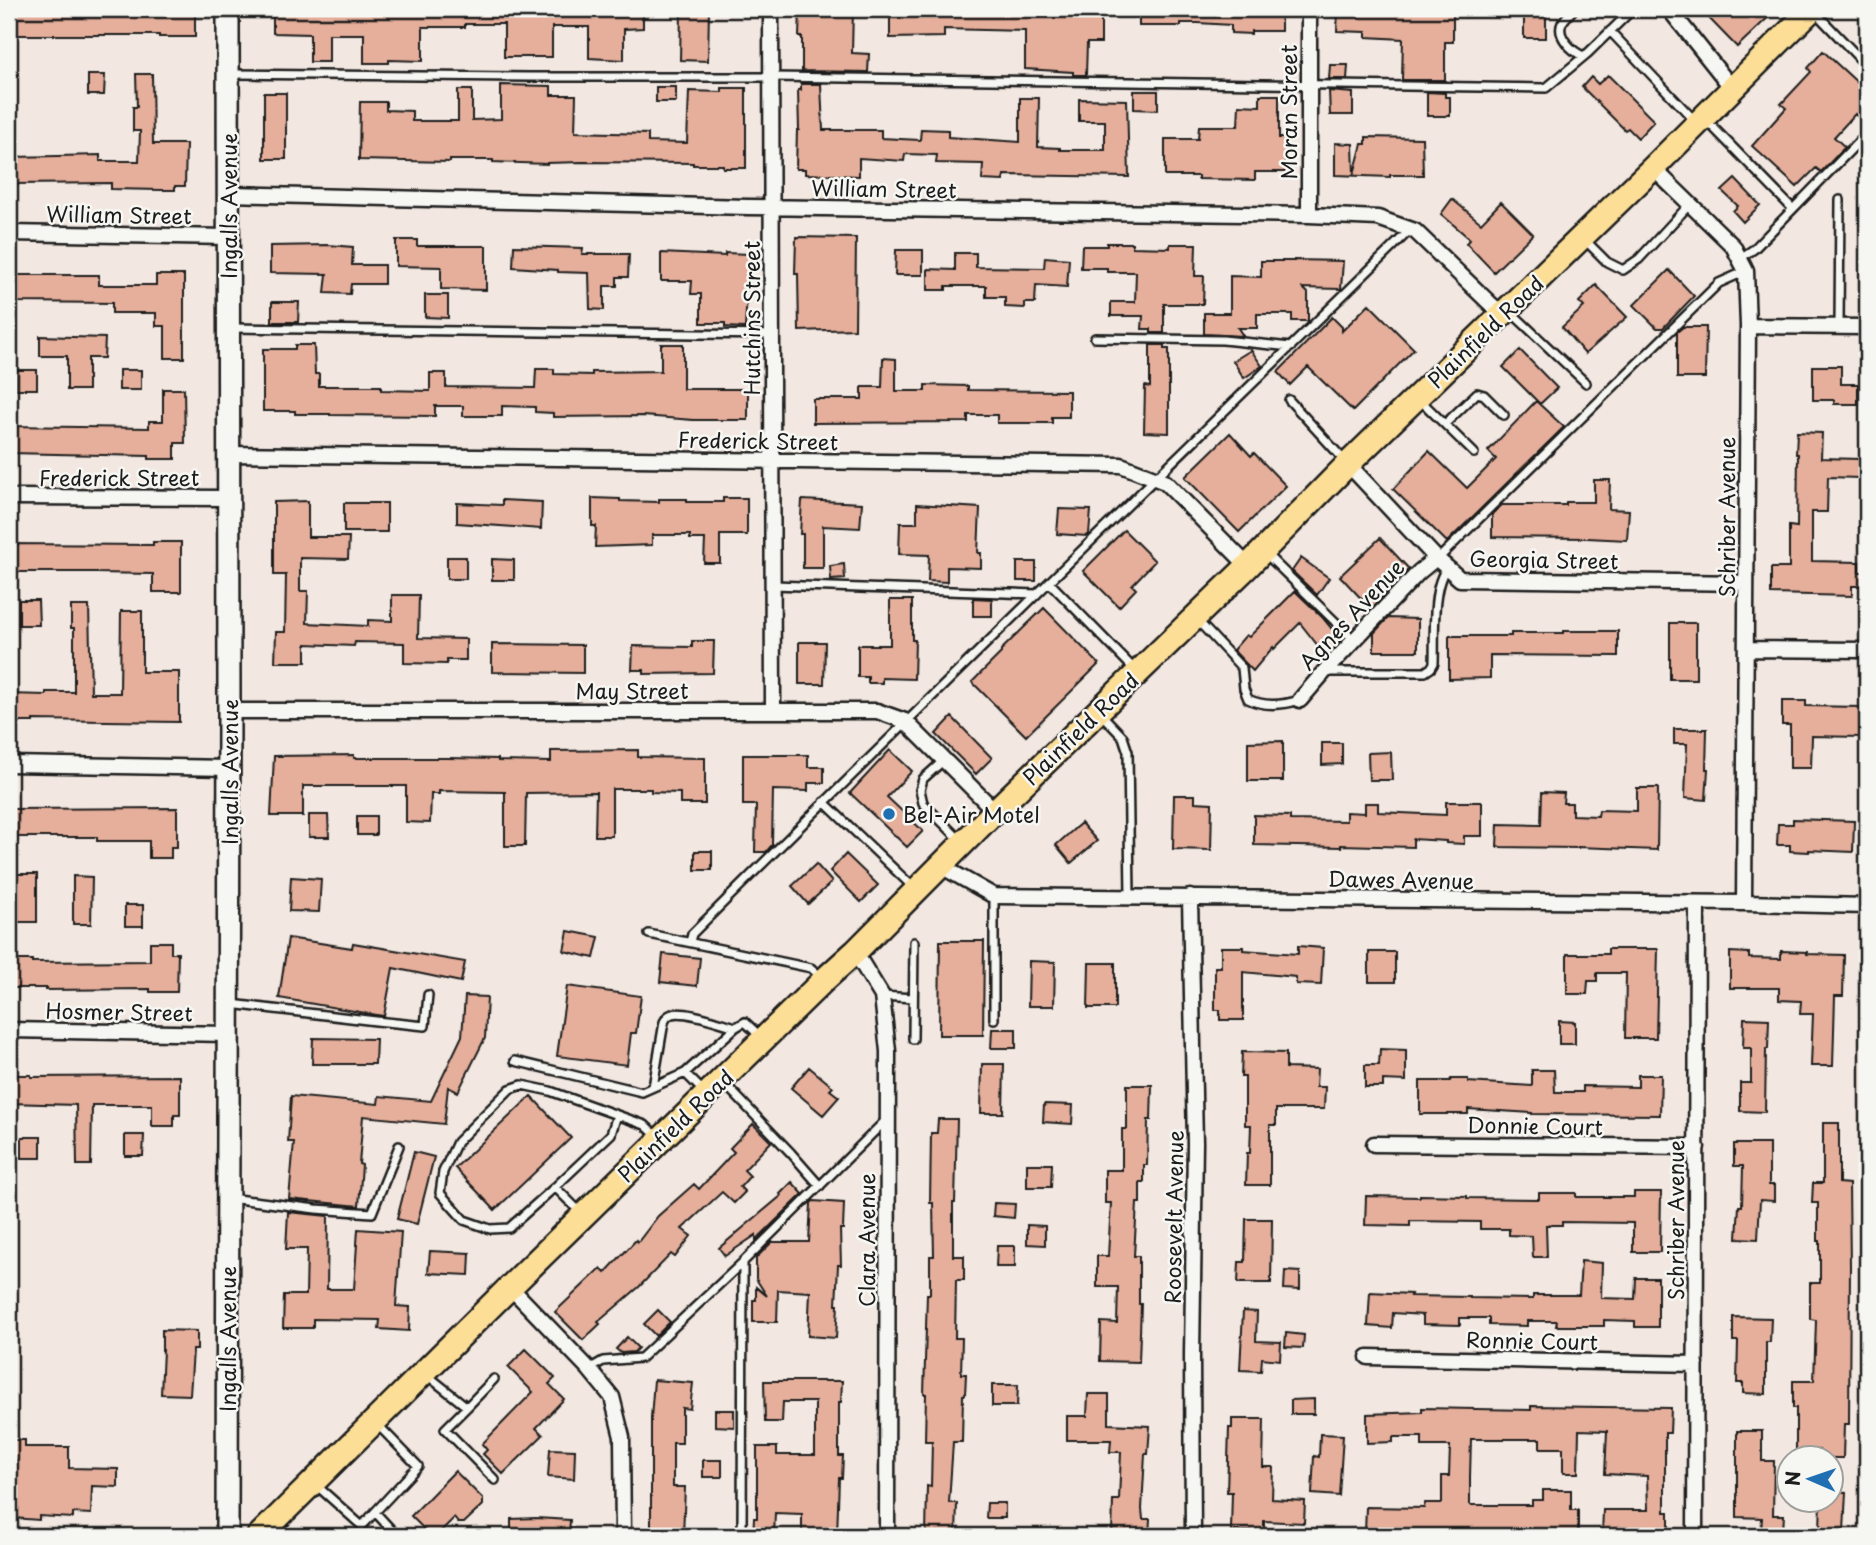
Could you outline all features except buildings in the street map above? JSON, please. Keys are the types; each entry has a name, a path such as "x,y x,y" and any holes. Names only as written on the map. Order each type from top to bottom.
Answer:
{"main road":[{"name":"Plainfield Road","path":"259,1536 1812,9"}],"street":[{"name":"Ingalls Avenue","path":"227,1536 229,9"},
{"name":"Hutchins Street","path":"771,9 773,711"},
{"name":"Moran Street","path":"1309,9 1309,215"},
{"path":"1669,9 1732,88"},
{"path":"1653,168 1733,246 1742,265"},
{"name":"William Street","path":"229,194 771,208 1378,218 1415,231 1505,312"},
{"name":"William Street","path":"9,233 228,237"},
{"name":"Schriber Avenue","path":"1742,265 1748,326 1744,903"},
{"path":"1748,326 1867,327"},
{"name":"Frederick Street","path":"230,454 1121,465 1166,482 1256,558"},
{"name":"Georgia Street","path":"1348,464 1440,562 1460,579 1746,583"},
{"name":"Frederick Street","path":"9,497 228,498"},
{"name":"Agnes Avenue","path":"1300,701 1419,572 1440,562"},
{"path":"1747,649 1867,650"},
{"name":"May Street","path":"229,710 877,711 905,721 995,811"},
{"path":"9,764 229,768"},
{"name":"Dawes Avenue","path":"941,866 994,895 1867,906"},
{"name":"Roosevelt Avenue","path":"1190,897 1195,1143 1193,1536"},
{"name":"Schriber Avenue","path":"1695,1536 1698,904"},
{"name":"Clara Avenue","path":"855,952 882,996 888,1051 887,1536"},
{"name":"Hosmer Street","path":"9,1030 228,1034"},
{"name":"Donnie Court","path":"1374,1143 1697,1147"},
{"path":"510,1287 589,1369 612,1397 622,1437 623,1536"},
{"name":"Ronnie Court","path":"1368,1357 1696,1364"}],"lane":[{"path":"1574,9 1562,24 1561,32 1564,40 1578,54 1588,53"},
{"path":"229,74 771,77 1546,88 1588,53 1633,9"},
{"path":"1812,9 1860,58"},
{"path":"1862,9 1867,15"},
{"path":"1610,31 1793,208"},
{"path":"1324,672 1425,672 1431,668 1434,663 1438,589 1443,573 1440,562 1719,283 1742,265 1754,249 1867,133"},
{"path":"1839,327 1840,200"},
{"path":"1582,237 1607,262 1623,270 1639,259 1690,204"},
{"path":"690,942 692,934 905,721 1157,479 1411,229"},
{"path":"1505,312 1586,383"},
{"path":"228,328 772,335"},
{"path":"1095,338 1223,340 1291,347"},
{"path":"1445,424 1478,393 1484,395 1504,415"},
{"path":"1417,397 1474,453"},
{"path":"1289,400 1348,464"},
{"path":"1256,558 1354,640"},
{"path":"1049,582 1138,673"},
{"path":"772,585 1037,594"},
{"path":"1195,617 1242,668 1248,699 1263,704 1300,701"},
{"path":"1098,711 1123,737 1128,752 1130,896"},
{"path":"944,760 923,779 920,790 923,803 962,843"},
{"path":"824,802 915,890"},
{"path":"994,895 994,1019"},
{"path":"649,934 811,968 824,980"},
{"path":"913,1039 914,942"},
{"path":"228,1004 425,1026 428,995"},
{"path":"882,996 913,998"},
{"path":"653,1087 664,1022 668,1015 687,1014 736,1027"},
{"path":"515,1061 642,1092 685,1073 736,1027 745,1023 763,1040"},
{"path":"685,1073 714,1087 791,1153 820,1186"},
{"path":"617,1115 611,1134 509,1228 490,1229 464,1220 440,1193 443,1172 457,1142 510,1089 522,1085 550,1091 645,1125 661,1139"},
{"path":"589,1369 603,1361 641,1359 888,1118"},
{"path":"228,1197 316,1209 372,1213 399,1146"},
{"path":"555,1187 583,1215"},
{"path":"742,1536 743,1262"},
{"path":"424,1372 467,1407"},
{"path":"494,1379 445,1429 495,1480"},
{"path":"313,1482 362,1526 418,1466 374,1421"},
{"path":"375,1512 397,1536"}],"place":[{"name":"Bel-Air Motel","path":"889,814"}]}
